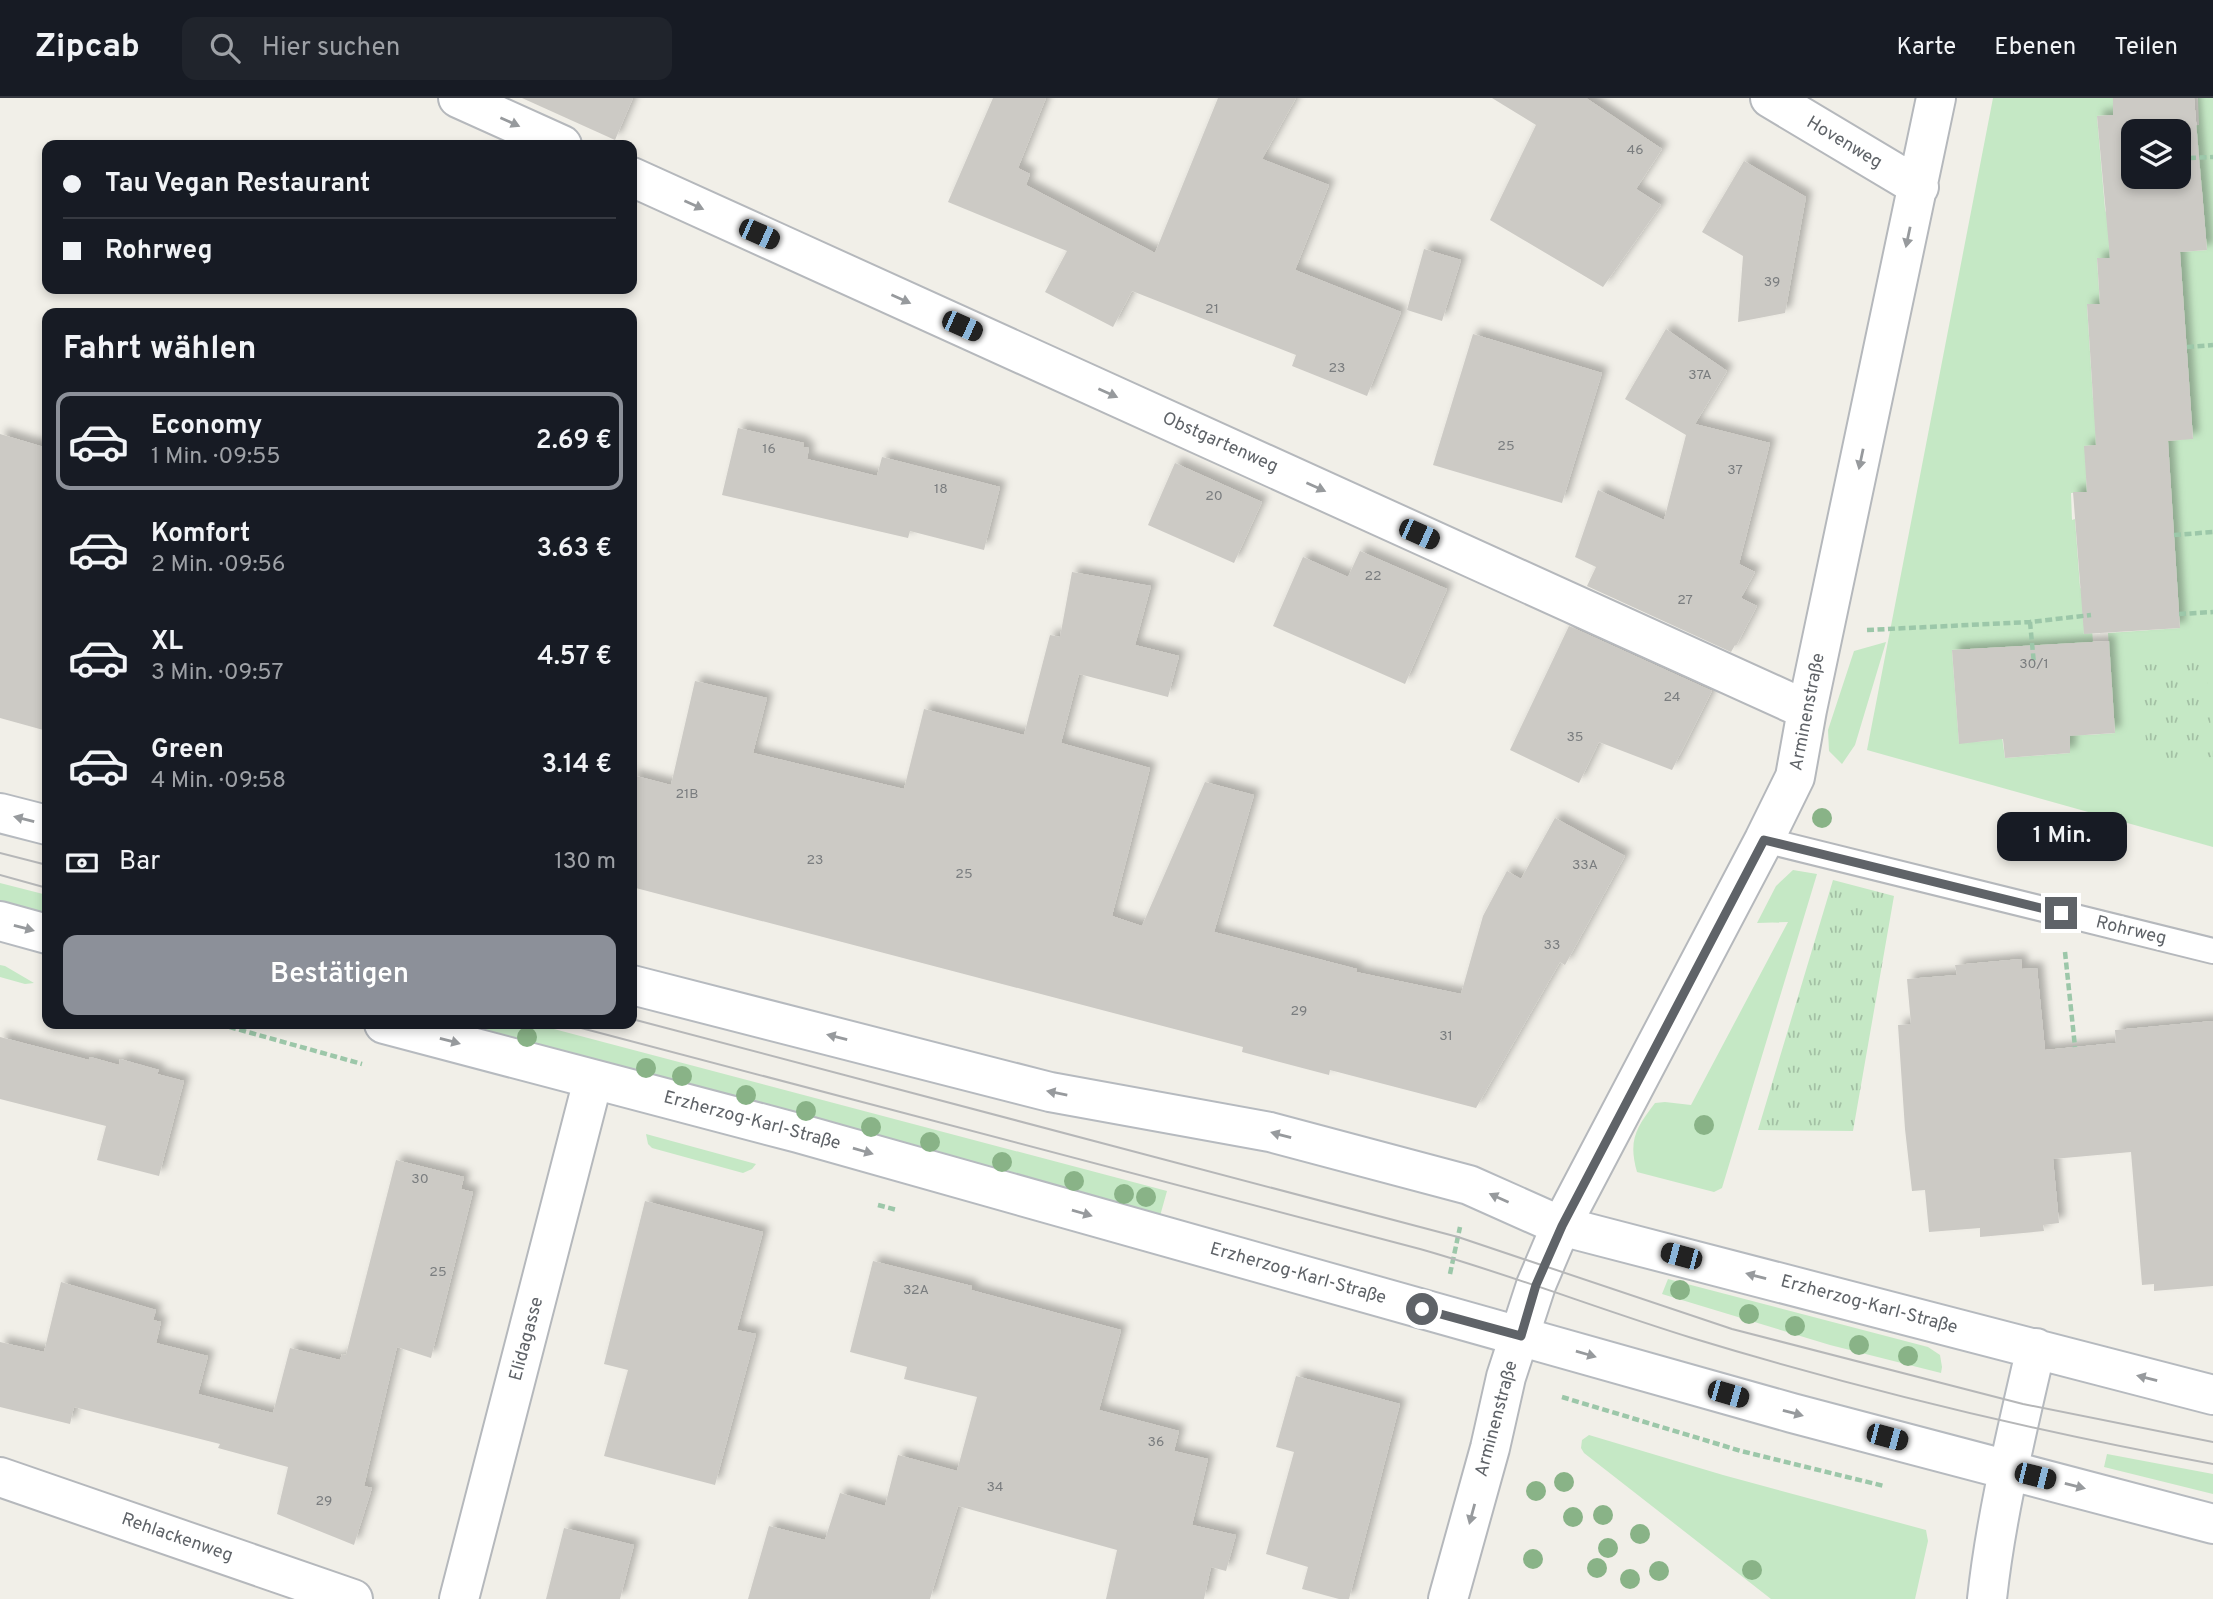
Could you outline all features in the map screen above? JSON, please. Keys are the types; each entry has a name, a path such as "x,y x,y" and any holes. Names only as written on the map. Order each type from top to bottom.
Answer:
{"street":[{"path":"458,98 551,140"},
{"name":"Hovenweg","path":"1770,98 1919,187"},
{"name":"Arminenstraße","path":"1448,1599 1490,1448 1506,1377 1536,1285 1562,1226 1795,776 1937,98"},
{"name":"Obstgartenweg","path":"637,179 1807,710"},
{"path":"0,813 42,824"},
{"path":"0,922 42,933"},
{"name":"Erzherzog-Karl-Straße","path":"637,986 1051,1093 1270,1132 1469,1185 1562,1226 2213,1395"},
{"name":"Erzherzog-Karl-Straße","path":"403,1029 798,1133 1792,1413 2213,1524"},
{"name":"Elidagasse","path":"459,1599 593,1080"},
{"path":"1987,1599 1991,1562 2036,1348"},
{"name":"Rehlackenweg","path":"0,1478 353,1599"}],"lane":[{"name":"Rohrweg","path":"1764,840 2213,951"}],"path":[{"path":"2191,158 2213,158"},
{"path":"2187,347 2213,345"},
{"path":"2174,535 2213,532"},
{"path":"2179,614 2213,612"},
{"path":"1824,632 2030,622 2091,615"},
{"path":"2030,622 2034,664"},
{"path":"2061,913 2075,1047"},
{"path":"1449,1279 1460,1227"}],"green space":[{"path":"1993,98 2113,98 2113,115 2097,116 2105,209 2118,257 2097,259 2100,304 2087,305 2093,399 2105,445 2085,446 2087,492 2071,493 2080,587 2090,605 2093,642 1952,650 1959,743 2002,737 2005,758 2070,753 2069,732 2088,735 2115,733 2108,633 2180,628 2168,441 2193,438 2180,252 2207,250 2202,189 2191,155 2191,126 2199,125 2198,98 2213,98 2213,847 1867,750"},
{"path":"1886,642 1855,745 1842,764 1829,751 1828,730 1854,651"},
{"path":"2206,661 2213,757 2167,760 2166,754 2147,755 2140,665"},
{"path":"1793,870 1817,874 1722,1188 1714,1192 1637,1172 1633,1151 1643,1120 1655,1103 1691,1105 1788,922 1757,923 1776,886"},
{"path":"1833,880 1894,896 1853,1131 1758,1130"},
{"path":"0,883 42,894 42,921 0,909"},
{"path":"0,965 34,983 25,984 0,977"},
{"path":"454,1029 554,1029 1167,1191 1160,1216"},
{"path":"646,1134 756,1164 743,1173 652,1148 648,1144"},
{"path":"1668,1279 1928,1347 1940,1355 1941,1373 1830,1345 1662,1294"},
{"path":"1589,1435 1723,1475 1926,1530 1928,1541 1915,1599 1771,1599 1584,1453 1581,1448 1582,1440"},
{"path":"2107,1454 2213,1474 2213,1494 2104,1467"}],"building":[{"path":"522,98 633,98 615,140"},
{"path":"993,98 1046,98 1018,168 1030,174 1026,185 1155,253 1218,98 1296,98 1262,159 1329,185 1295,270 1401,312 1367,396 1292,366 1296,355 1132,291 1113,327 1045,292 1067,251 948,202"},
{"path":"1492,98 1586,98 1662,149 1636,189 1661,205 1603,287 1490,220 1536,125"},
{"path":"2113,98 2194,98 2207,250 2180,252 2193,439 2168,441 2180,628 2084,634 2073,492 2087,492 2084,446 2096,445 2087,304 2100,304 2097,258 2110,258 2097,116 2113,115"},
{"path":"1744,161 1806,197 1785,313 1738,322 1743,256 1702,232"},
{"path":"1424,249 1461,260 1442,321 1407,310"},
{"path":"1666,329 1727,371 1695,424 1770,443 1739,564 1755,572 1741,598 1757,606 1731,652 1587,586 1596,567 1575,557 1598,490 1664,520 1686,435 1625,399"},
{"path":"1473,334 1602,373 1562,503 1433,465"},
{"path":"738,428 804,443 803,447 809,448 807,459 877,476 882,457 1000,487 984,550 910,531 908,538 722,495"},
{"path":"0,434 42,447 42,730 0,718"},
{"path":"1175,463 1262,502 1234,563 1148,525"},
{"path":"1360,551 1447,589 1405,684 1273,626 1303,557 1348,577"},
{"path":"1072,572 1151,586 1135,645 1179,656 1168,697 1079,674 1061,743 1150,768 1112,916 1142,926 1205,782 1254,795 1214,932 1357,969 1356,972 1461,994 1483,916 1507,871 1521,879 1555,818 1625,856 1565,965 1560,962 1476,1108 1330,1070 1329,1075 1242,1052 1243,1047 637,888 637,776 671,785 695,681 767,698 753,753 904,789 924,709 1024,735 1050,635 1060,637"},
{"path":"1569,626 1712,691 1672,770 1599,742 1579,783 1510,750"},
{"path":"2109,641 2115,733 2070,736 2070,753 2005,758 2003,739 1959,744 1952,650"},
{"path":"2021,959 2022,969 2037,968 2045,1050 2116,1043 2115,1030 2213,1021 2213,1286 2154,1291 2154,1284 2142,1285 2131,1152 2053,1159 2059,1223 2043,1225 2044,1231 1980,1237 1980,1228 1929,1232 1925,1190 1912,1191 1905,1129 1898,1025 1911,1024 1907,979 1957,975 1955,965"},
{"path":"0,1037 89,1060 90,1057 119,1065 120,1059 159,1070 157,1074 184,1081 159,1176 97,1160 106,1126 0,1099"},
{"path":"396,1160 464,1177 461,1189 473,1192 431,1358 397,1347 364,1486 372,1488 354,1545 277,1514 288,1467 218,1448 220,1444 74,1407 70,1424 0,1407 0,1342 44,1352 61,1282 156,1310 153,1320 161,1322 156,1343 208,1356 198,1394 273,1413 290,1348 340,1360 342,1354 346,1355"},
{"path":"645,1201 763,1232 737,1330 756,1334 715,1485 604,1456 628,1370 604,1364"},
{"path":"873,1261 972,1286 971,1290 1121,1330 1099,1410 1179,1431 1174,1451 1208,1459 1192,1525 1236,1535 1226,1571 1211,1567 1204,1599 1106,1599 1117,1550 958,1506 930,1599 748,1599 769,1526 825,1540 840,1493 885,1506 898,1455 957,1471 977,1397 904,1379 907,1367 850,1352"},
{"path":"1296,1376 1400,1404 1349,1599 1302,1589 1308,1567 1266,1554 1294,1452 1276,1447"},
{"path":"564,1528 634,1545 620,1599 546,1599"}],"tram line":[{"path":"0,853 42,864"},
{"path":"0,875 42,887"},
{"path":"637,1020 1458,1237 1732,1329 2023,1404 2213,1442"},
{"path":"585,1029 1420,1249 1692,1338 1821,1375 2016,1424 2213,1464"}],"route":[{"path":"1422,1309 1521,1336 1536,1285 1562,1226 1764,840 2061,913"}]}
